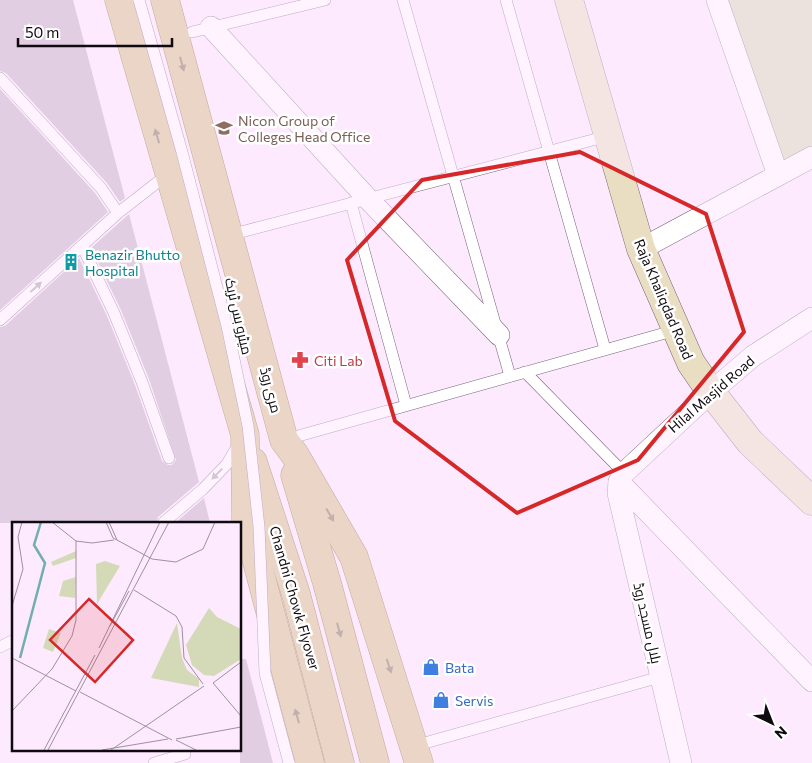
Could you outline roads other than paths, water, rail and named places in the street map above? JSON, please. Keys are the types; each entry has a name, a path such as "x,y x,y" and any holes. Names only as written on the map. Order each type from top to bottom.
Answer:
{"main road":[{"path":"119,0 244,434 246,520 310,763"},
{"name":"مری روڈ","path":"165,0 284,440 295,455 354,557 417,754"},
{"name":"Chandni Chowk Flyover","path":"244,434 296,594 340,763"},
{"path":"284,440 327,583 375,763"}],"street":[{"name":"Raja Khaliqdad Road","path":"569,0 641,249 691,363 750,442 812,501"},
{"path":"717,0 778,175"},
{"path":"202,29 360,201 499,335"},
{"path":"641,249 812,157"},
{"name":"Hilal Masjid Road","path":"621,477 711,392 753,356 812,318"},
{"path":"621,477 812,681"},
{"name":"ہلال مسجد روڈ","path":"621,477 618,493 681,763"}],"lane":[{"name":"میٹرو بس ٹریک","path":"139,0 182,152 227,326 248,426 258,527 265,673 289,763"},
{"path":"202,29 295,3 325,0"},
{"path":"403,0 510,376"},
{"path":"506,0 605,349"},
{"path":"0,78 101,188 118,213"},
{"path":"241,232 608,136"},
{"path":"0,320 118,213 168,174"},
{"path":"360,201 406,405"},
{"path":"82,246 121,330 169,458"},
{"path":"284,440 676,330"},
{"path":"525,372 621,477"},
{"path":"164,522 203,489 227,464 244,434"},
{"path":"0,647 12,641"},
{"path":"417,754 660,677"},
{"path":"154,763 185,755"}],"place":[{"name":"Nicon Group of Colleges Head Office","path":"224,128"},
{"name":"Benazir Bhutto Hospital","path":"71,262"},
{"name":"Citi Lab","path":"300,360"},
{"name":"Bata","path":"431,667"},
{"name":"Servis","path":"441,700"}]}
